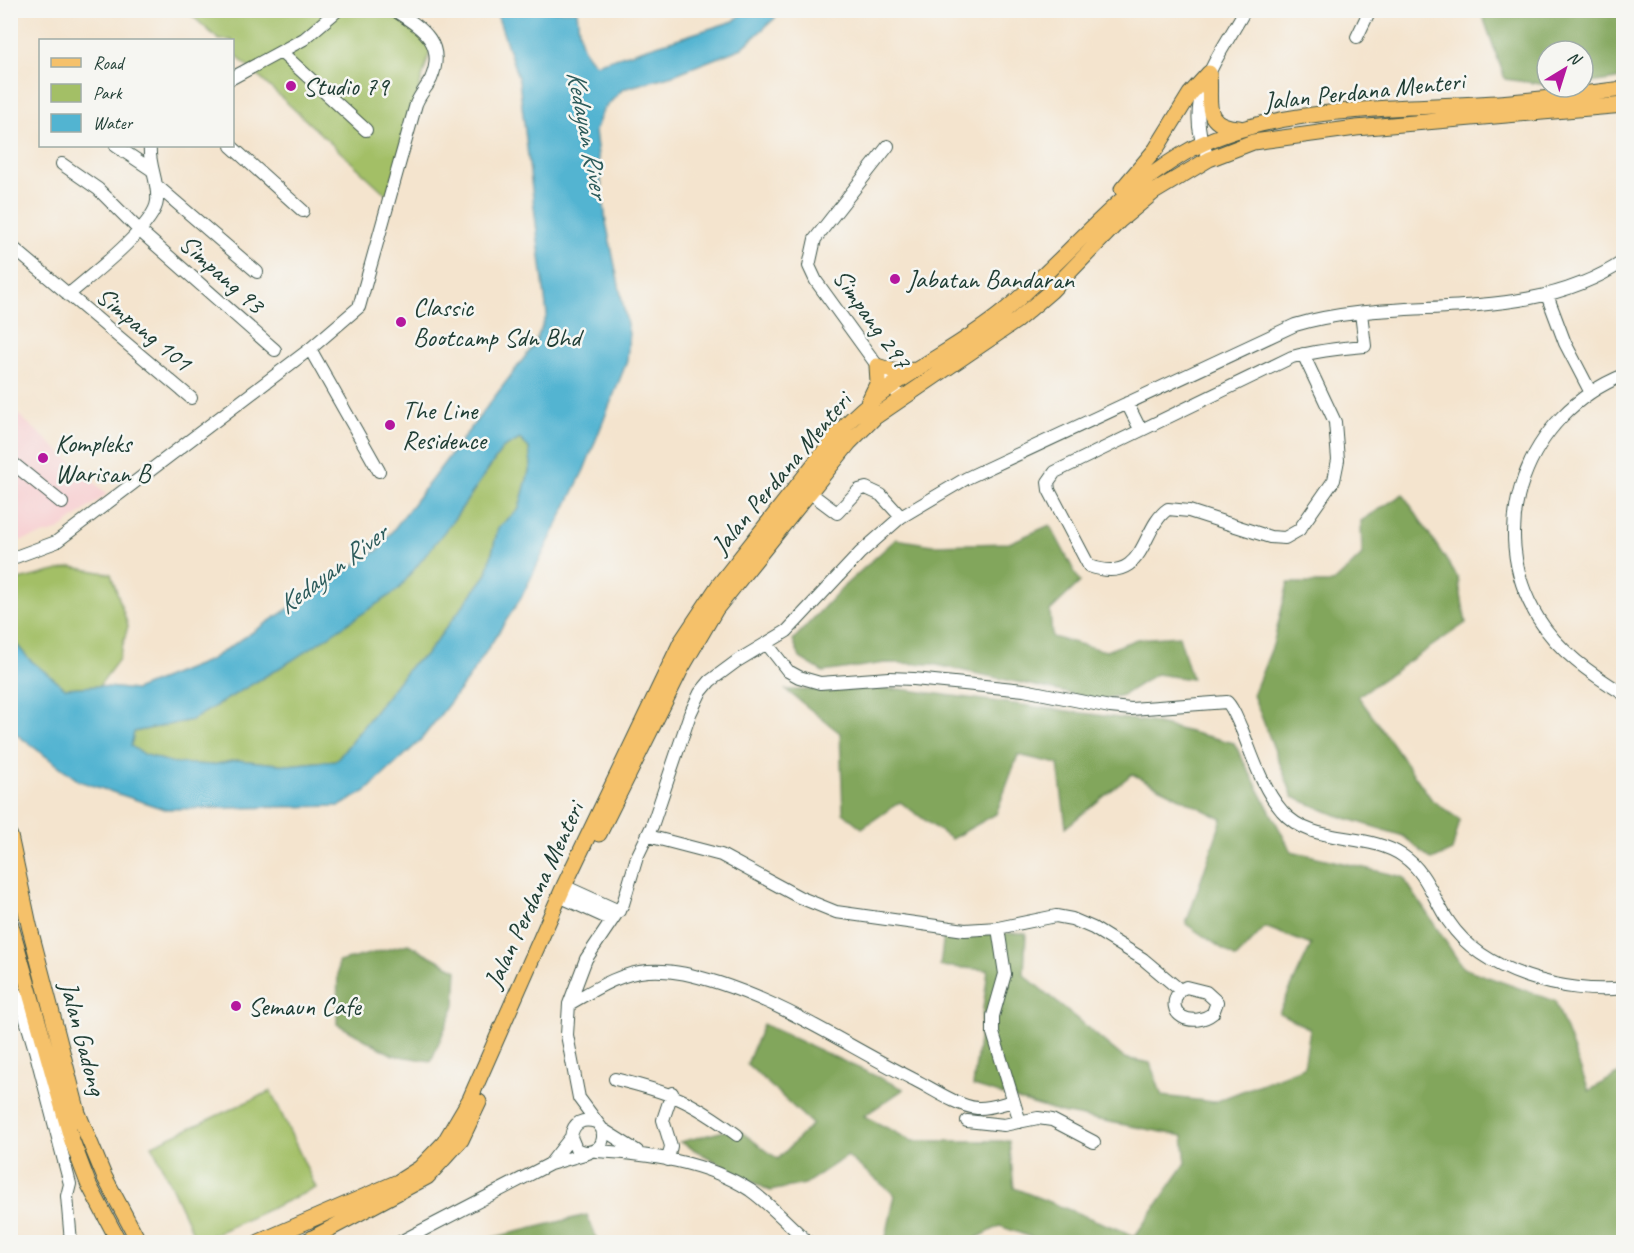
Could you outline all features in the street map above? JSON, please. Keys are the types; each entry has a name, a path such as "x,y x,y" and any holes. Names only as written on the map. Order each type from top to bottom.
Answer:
{"main road":[{"path":"1209,74 1211,114 1219,124 1241,128"},
{"path":"1093,227 1156,149 1190,94 1209,74"},
{"name":"Jalan Perdana Menteri","path":"304,1242 414,1185 448,1156 469,1124 566,892 692,648 729,592 809,492 860,431 918,370 1000,315 1154,172 1202,144 1241,128 1322,114 1513,102 1623,89"},
{"name":"Jalan Perdana Menteri","path":"260,1242 398,1182 420,1168 444,1143 470,1099 670,663 694,621 842,429 868,403 897,393 1016,321 1154,192 1209,159 1253,142 1323,132 1623,105"},
{"path":"868,403 878,382 877,366 896,372 918,370"},
{"name":"Jalan Gadong","path":"10,837 29,925 78,1113 105,1176 139,1242"},
{"path":"11,927 29,925"},
{"name":"Jalan Gadong","path":"11,927 72,1138 88,1183 119,1242"}],"street":[{"path":"234,77 282,53 316,31 338,10"},
{"path":"10,559 56,542 207,425 310,349 359,307 416,104 430,80 435,63 431,39 426,31 394,10"},
{"path":"1209,159 1202,144 1196,119 1198,101 1209,74 1245,10"},
{"path":"1357,37 1370,10"},
{"path":"282,53 366,130"},
{"name":"Simpang 297","path":"888,146 815,239 809,266 816,281 897,393"},
{"path":"118,147 152,170"},
{"path":"68,295 140,231 157,208 150,147"},
{"path":"232,147 303,211"},
{"name":"Simpang 93","path":"62,164 98,189 140,231 274,350"},
{"path":"156,185 257,272"},
{"name":"Simpang 101","path":"10,245 191,398"},
{"path":"808,1242 752,1192 731,1179 642,1154 576,1149 572,1132 579,1098 567,1035 566,1019 569,1004 586,959 616,916 630,886 638,856 648,836 690,714 700,693 721,672 767,644 802,618 860,553 901,517 958,483 1127,403 1295,325 1333,315 1511,302 1547,295 1613,268 1623,261"},
{"path":"1547,295 1565,343 1590,391"},
{"path":"1304,354 1335,422 1338,460 1334,480 1299,530 1285,538 1270,537 1189,511 1168,509 1162,513 1142,551 1128,564 1103,569 1089,566 1048,482 1055,472 1292,357 1304,354 1365,346 1361,313"},
{"path":"310,349 379,471"},
{"path":"1623,375 1590,391 1564,413 1540,443 1521,485 1513,541 1524,590 1539,620 1558,644 1585,668 1623,694"},
{"path":"1127,403 1140,429"},
{"path":"10,462 62,503"},
{"path":"809,492 837,513 859,490 866,488 881,495 901,517"},
{"path":"767,644 788,671 804,679 820,683 889,678 914,679 1024,690 1131,709 1227,702 1270,795 1283,813 1301,826 1319,833 1370,841 1404,856 1429,884 1449,922 1460,937 1489,961 1528,976 1580,988 1606,990 1623,988"},
{"path":"1585,668 1623,684"},
{"path":"648,836 729,858 799,897 836,912 965,930 998,928 1056,916 1072,919 1093,928 1143,959 1180,990"},
{"path":"566,892 616,916"},
{"path":"998,928 1005,974 993,1016 993,1033 1020,1122"},
{"path":"569,1004 619,977 646,971 669,970 694,975 781,1006 889,1067 960,1102 976,1108 1012,1101"},
{"path":"10,983 20,1000 35,1050 70,1184 67,1196 71,1242"},
{"path":"615,1079 672,1094 704,1110 737,1135"},
{"path":"669,1160 671,1146 663,1120 672,1094"},
{"path":"400,1242 550,1164 592,1152 603,1141 599,1126 579,1098"},
{"path":"967,1121 997,1125 1038,1118 1052,1120 1094,1142"},
{"path":"550,1164 580,1122 588,1120 642,1154"}],"shaded area":[{"path":"11,408 107,494 57,531 11,543"}],"green space":[{"path":"187,11 393,11 434,37 388,196 234,54 234,39 218,39"},
{"path":"1481,11 1623,11 1623,78 1595,82 1595,39 1535,39 1535,83 1505,79"},
{"path":"520,439 529,448 531,464 519,509 498,528 487,574 425,656 412,664 337,760 288,765 237,760 212,765 173,763 143,754 131,746 133,732 192,720 291,661 455,518 502,449"},
{"path":"1403,494 1458,578 1466,623 1358,696 1432,800 1460,820 1452,851 1432,860 1403,836 1336,815 1293,797 1253,695 1273,645 1288,583 1333,583 1362,555 1361,521"},
{"path":"1050,525 1080,582 1050,611 1052,637 1106,651 1137,639 1179,636 1192,679 1156,674 1123,695 1100,700 932,664 885,663 823,672 800,658 793,640 843,587 896,539 933,545 1009,543"},
{"path":"72,567 111,574 128,626 119,659 99,686 65,688 29,659 11,638 10,582"},
{"path":"900,689 1150,722 1234,743 1291,851 1403,877 1463,968 1555,1001 1589,1091 1623,1071 1623,1242 1044,1242 1000,1226 969,1242 885,1242 895,1195 847,1156 805,1184 770,1191 680,1142 736,1128 778,1159 812,1124 747,1064 763,1024 904,1089 864,1116 912,1141 1009,1141 1014,1188 1135,1236 1186,1163 1183,1136 1062,1113 973,1086 988,970 940,966 944,934 1026,933 1024,975 1124,1058 1150,1063 1162,1096 1214,1102 1304,1067 1310,1029 1279,1013 1311,945 1265,927 1236,958 1186,924 1222,819 1132,774 1066,827 1058,764 1018,755 996,814 951,839 900,802 862,828 843,813 840,733 786,690"},
{"path":"408,944 457,970 455,1005 431,1061 393,1055 337,1024 338,962"},
{"path":"271,1091 316,1188 197,1242 152,1145"},
{"path":"587,1215 598,1242 474,1242"}],"water":[{"name":"Kedayan River","path":"496,11 577,11 583,47 596,64 734,21 744,11 777,11 775,18 742,48 673,75 623,89 603,110 595,131 606,222 629,334 627,361 584,470 521,598 468,679 420,741 366,791 340,806 164,809 79,781 11,730 11,638 29,659 65,688 99,686 135,690 210,660 378,550 534,345 547,315 519,81","holes":["520,439 529,448 531,464 519,509 498,528 487,574 425,656 412,664 337,760 288,765 237,760 212,765 173,763 143,754 131,746 134,732 192,720 291,661 398,590 455,518 502,449"]}],"place":[{"name":"Studio 79","path":"291,86"},
{"name":"Jabatan Bandaran","path":"895,279"},
{"name":"Classic Bootcamp Sdn Bhd","path":"401,322"},
{"name":"The Line Residence","path":"390,425"},
{"name":"Kompleks Warisan B","path":"43,458"},
{"name":"Semaun Cafe","path":"236,1006"}]}
